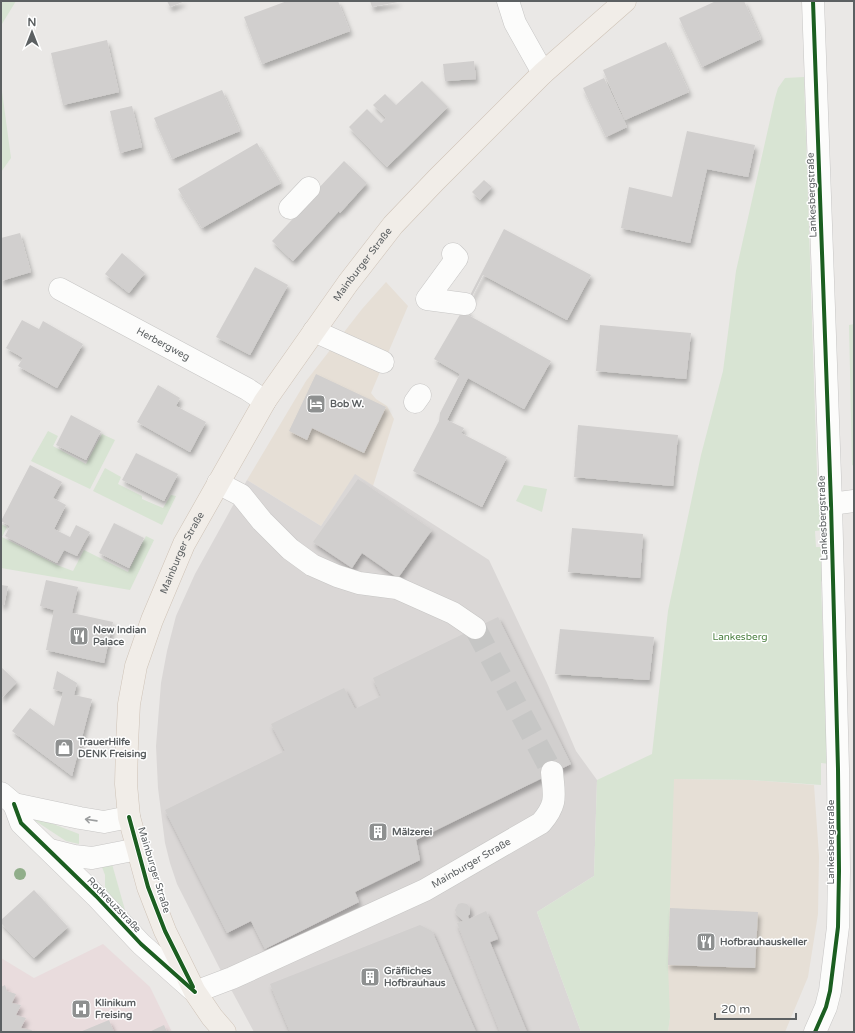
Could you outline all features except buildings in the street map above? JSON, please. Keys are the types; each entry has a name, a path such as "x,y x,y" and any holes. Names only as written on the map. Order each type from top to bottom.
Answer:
{"main road":[{"name":"Mainburger Straße","path":"216,1027 196,992 165,931 148,887 129,817 126,784 129,704 136,666 152,620 184,544 218,483 266,401 348,283 393,225 436,180 543,73 625,1"}],"street":[{"path":"508,1 515,23 543,73"},
{"name":"Lankesbergstraße","path":"813,1 838,770 847,870 830,991 826,1007 815,1032"},
{"path":"290,208 309,188"},
{"path":"453,254 457,258 427,299 466,304"},
{"name":"Herbergweg","path":"60,289 247,389 266,401"},
{"path":"314,331 383,362"},
{"path":"218,483 241,495 262,522 290,549 312,565 337,576 359,583 397,588 453,613 475,628"},
{"path":"830,504 854,501"},
{"name":"Mainburger Straße","path":"196,992 232,978 425,890 542,823 551,812 555,799 552,772"},
{"name":"Rotkreuzstraße","path":"7,798 80,818 104,822 129,817"},
{"name":"Rotkreuzstraße","path":"7,798 21,823 96,896 141,944 196,992"},
{"path":"48,850 74,856 92,858 138,849"}],"shaded area":[{"path":"386,282 408,306 371,393 376,399 387,406 394,419 373,486 355,475 321,526 247,480 306,381 362,309"},
{"path":"355,474 489,560 547,683 576,751 597,780 594,876 537,912 581,1032 254,1032 177,884 165,843 158,788 156,746 161,683 176,616 195,574 247,480 321,526"},
{"path":"674,779 751,780 814,785 819,856 818,914 808,977 785,1032 668,1032 670,1016 625,913"},
{"name":"Klinikum Freising","path":"103,944 150,987 172,1032 1,1032 1,958 34,978"}],"green space":[{"path":"1,1 16,1 2,24 1,46"},
{"name":"Lankesberg","path":"804,77 818,503 823,507 824,530 815,531 816,547 824,547 825,575 821,582 826,733 829,740 830,764 821,763 821,785 751,780 674,779 668,965 670,1017 668,1032 581,1032 537,912 594,876 597,780 652,754 668,611 701,455 723,371 736,271 778,88 785,78"},
{"path":"1,84 11,158 1,172"},
{"path":"854,324 854,466 852,465 849,325"},
{"path":"48,431 58,436 53,446 86,464 102,434 115,440 90,489 31,461"},
{"path":"105,468 121,477 118,484 142,496 142,499 163,508 171,495 176,496 162,525 93,491"},
{"path":"524,485 547,489 542,512 516,501"},
{"path":"1,524 7,527 2,537 57,565 73,571 84,550 128,572 146,536 154,540 130,590 1,568"},
{"path":"28,816 43,820 79,834 79,844 66,841"},
{"path":"112,864 125,910 105,891 105,875 102,867"}],"tunnel":[{"path":"475,628 552,772"}],"cycle path":[{"path":"813,1 831,504 838,769 839,871 838,927 830,991 826,1007 815,1032"},
{"path":"14,804 21,823 96,896 141,944 195,992"},
{"path":"129,817 148,887 165,931 193,987"}],"place":[{"name":"Bob W.","path":"316,404"},
{"name":"New Indian Palace","path":"79,636"},
{"name":"TrauerHilfe DENK Freising","path":"64,748"},
{"name":"Mälzerei","path":"378,832"},
{"name":"Hofbrauhauskeller","path":"706,942"},
{"name":"Gräfliches Hofbrauhaus","path":"370,977"},
{"name":"Klinikum Freising","path":"81,1009"}]}
